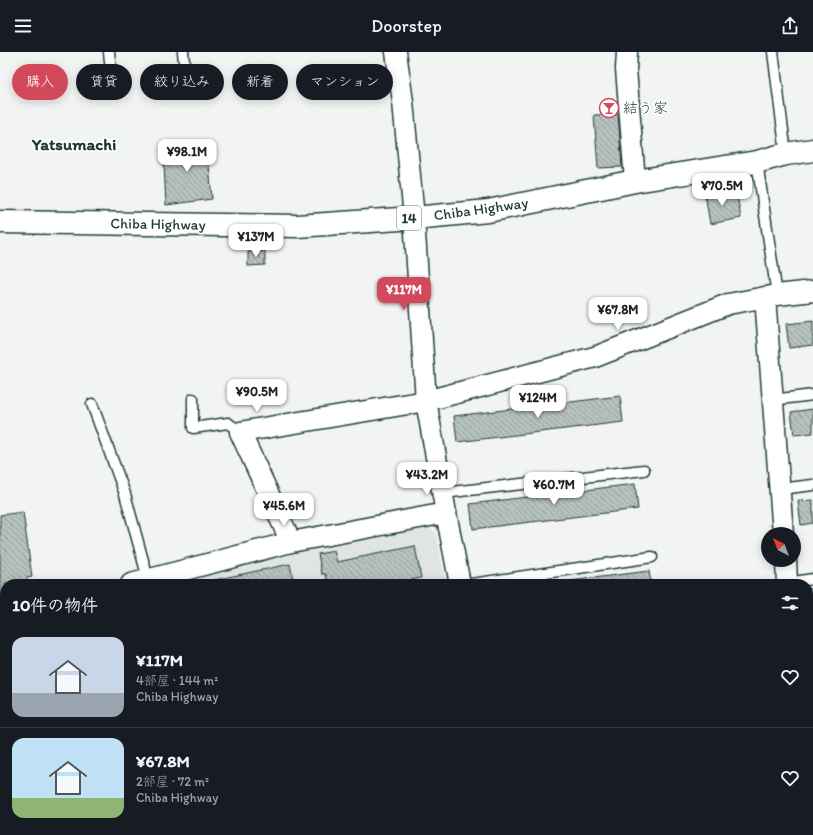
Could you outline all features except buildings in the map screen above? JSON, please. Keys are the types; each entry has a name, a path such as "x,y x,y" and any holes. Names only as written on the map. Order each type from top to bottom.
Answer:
{"highway":[{"name":"Chiba Highway","path":"0,222 297,226 414,218 488,210 635,181 757,162 786,154 813,150"}],"street":[{"path":"396,52 403,102 414,218 426,401 459,579"},
{"path":"627,52 626,69 635,181"},
{"path":"291,542 240,432 426,401 595,357 728,304 771,296 813,291"},
{"path":"771,296 772,400 783,527"},
{"path":"151,579 291,542 446,513"},
{"path":"786,567 787,579"}],"lane":[{"path":"109,52 110,64"},
{"path":"183,52 184,64"},
{"path":"773,52 786,154"},
{"path":"757,162 771,296"},
{"path":"772,400 813,394"},
{"path":"193,399 193,428 228,423 240,432"},
{"path":"92,404 125,494 139,579"},
{"path":"443,493 644,470"},
{"path":"780,489 813,485"},
{"path":"505,579 652,557"}],"shaded area":[{"path":"430,527 436,533 445,579 181,579 292,549"}],"place":[{"name":"結う家","path":"609,108"}],"district":[{"name":"Yatsumachi","path":"74,144"}]}
